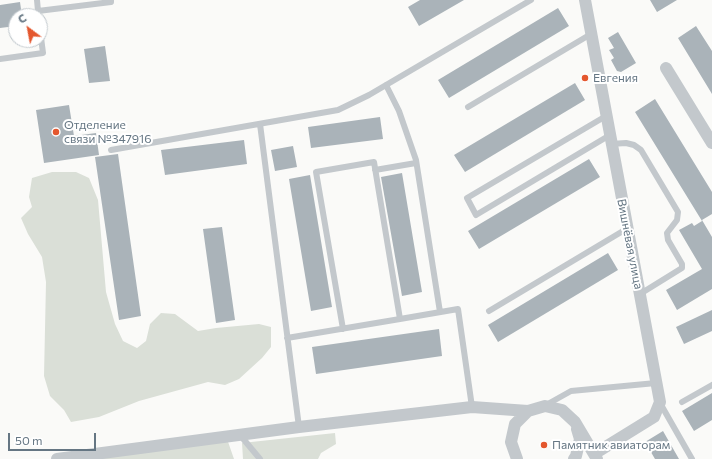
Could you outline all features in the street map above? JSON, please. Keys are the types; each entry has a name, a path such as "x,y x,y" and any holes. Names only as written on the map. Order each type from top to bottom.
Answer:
{"street":[{"name":"Вишнёвая улица","path":"585,0 660,402"},
{"path":"666,68 712,143"},
{"path":"57,459 299,427 472,407 528,412 545,406 562,410 575,422 596,457 654,417 660,402"},
{"path":"517,459 512,442 516,424 528,412"},
{"path":"574,459 580,439 575,422"}],"lane":[{"path":"48,12 111,2 111,0"},
{"path":"111,150 338,110 386,85 531,0"},
{"path":"468,107 591,34"},
{"path":"0,59 43,53 42,48"},
{"path":"386,85 399,111 416,163 440,312"},
{"path":"606,116 467,198 476,215 610,139 634,145 641,150 678,212 677,220 667,233 668,240 682,264 682,268 640,294"},
{"path":"260,124 299,427"},
{"path":"343,329 316,172 374,162 400,319"},
{"path":"375,170 416,163"},
{"path":"489,311 628,228"},
{"path":"288,338 458,309 472,407"},
{"path":"545,406 571,391 656,383"},
{"path":"682,402 712,385"},
{"path":"660,402 692,459"},
{"path":"240,435 260,459"}],"shaded area":[{"path":"52,172 76,172 89,178 98,200 106,292 115,324 123,341 137,348 146,341 150,324 161,313 175,314 198,331 259,324 271,327 271,347 262,358 239,379 225,385 208,382 139,401 99,417 71,422 64,410 50,396 44,376 46,282 42,257 28,234 21,218 32,207 29,197 32,178"},
{"path":"335,433 336,444 321,453 318,459 243,459 242,443"},
{"path":"226,436 234,459 58,459"}],"building":[{"path":"420,0 464,0 419,26 408,7"},
{"path":"650,0 677,0 657,12"},
{"path":"20,2 21,8 8,8 8,27 0,28 0,5"},
{"path":"558,8 569,26 449,98 438,80"},
{"path":"696,26 712,51 712,94 678,38"},
{"path":"618,32 636,63 621,72 617,71 611,60 614,58 609,50 614,48 608,38"},
{"path":"105,46 110,81 89,83 84,49"},
{"path":"575,83 585,100 465,172 454,155"},
{"path":"655,99 712,192 712,214 702,220 712,237 712,289 677,310 666,290 702,269 679,230 692,223 694,226 702,221 635,112"},
{"path":"69,105 74,136 96,133 99,155 44,163 36,110"},
{"path":"380,117 383,139 311,148 308,127"},
{"path":"244,140 247,164 165,175 161,150"},
{"path":"293,146 297,167 275,171 271,150"},
{"path":"118,154 141,316 119,320 95,157"},
{"path":"589,159 600,177 479,249 468,231"},
{"path":"402,173 422,292 402,296 381,177"},
{"path":"310,175 332,307 311,311 289,179"},
{"path":"222,227 235,320 216,323 203,229"},
{"path":"608,253 618,270 498,342 488,325"},
{"path":"712,310 712,331 684,344 676,327"},
{"path":"439,329 442,356 316,374 312,347"},
{"path":"712,393 712,420 694,431 682,411"},
{"path":"663,431 679,459 655,459 645,442"}],"place":[{"name":"Евгения","path":"585,78"},
{"name":"Отделение связи №347916","path":"56,132"},
{"name":"Памятник авиаторам","path":"544,445"}]}
